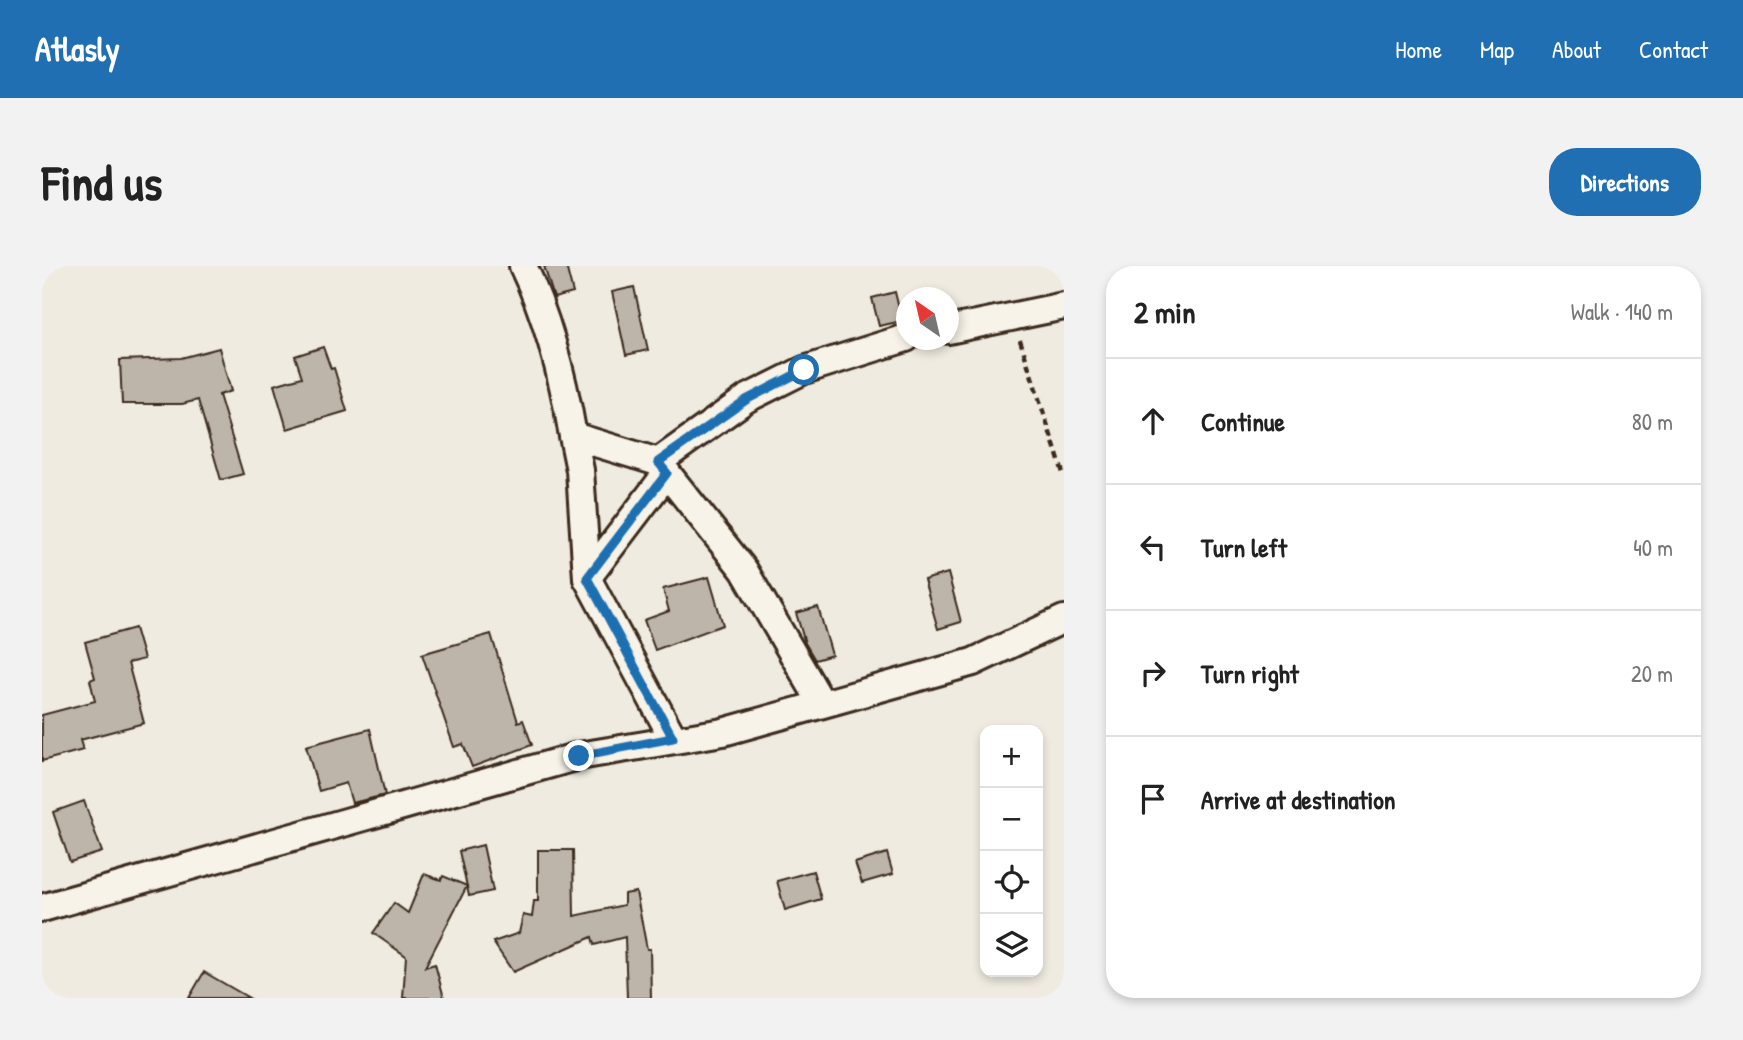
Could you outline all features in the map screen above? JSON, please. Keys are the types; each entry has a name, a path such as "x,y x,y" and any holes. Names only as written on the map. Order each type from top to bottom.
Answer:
{"street":[{"path":"523,266 538,296 563,379 580,470 587,578 673,738"},
{"path":"959,328 1064,306"},
{"path":"587,578 662,468 746,400 804,370 896,341"},
{"path":"573,436 662,468 744,570 821,702"},
{"path":"42,908 579,756 673,738 723,732 821,702 973,662 1064,619"}],"path":[{"path":"1013,318 1064,475"}],"building":[{"path":"544,266 566,266 573,293 554,298"},
{"path":"634,287 648,350 626,355 612,292"},
{"path":"895,292 896,322 879,326 872,298"},
{"path":"323,347 331,369 334,368 347,411 287,429 274,385 302,377 295,356"},
{"path":"219,348 231,391 219,395 243,474 221,480 198,400 182,404 122,404 120,360 181,358"},
{"path":"948,573 961,622 938,629 924,580"},
{"path":"709,577 723,625 655,650 644,620 669,611 663,589"},
{"path":"818,607 832,655 815,660 805,643 796,613"},
{"path":"135,628 144,659 128,663 144,723 80,740 83,750 42,761 42,715 95,701 90,680 95,678 85,642"},
{"path":"491,634 518,722 523,720 532,745 472,767 463,744 454,747 422,654"},
{"path":"370,729 385,795 352,803 346,783 319,791 306,746"},
{"path":"84,801 102,852 70,862 53,812"},
{"path":"483,845 493,891 469,896 459,851"},
{"path":"538,850 573,850 574,916 624,905 624,894 636,892 647,949 650,949 651,998 627,998 625,937 594,945 592,937 513,972 493,942 519,933 523,915 532,917 534,901 538,901"},
{"path":"887,853 893,874 862,883 855,863"},
{"path":"813,871 821,899 785,910 777,881"},
{"path":"424,874 441,880 443,876 467,886 425,967 435,964 444,998 403,998 406,956 373,933 394,903 408,913"},
{"path":"204,972 249,998 189,998"}],"route":[{"path":"579,756 673,738 587,578 667,473 658,462 746,400 804,370"}]}
